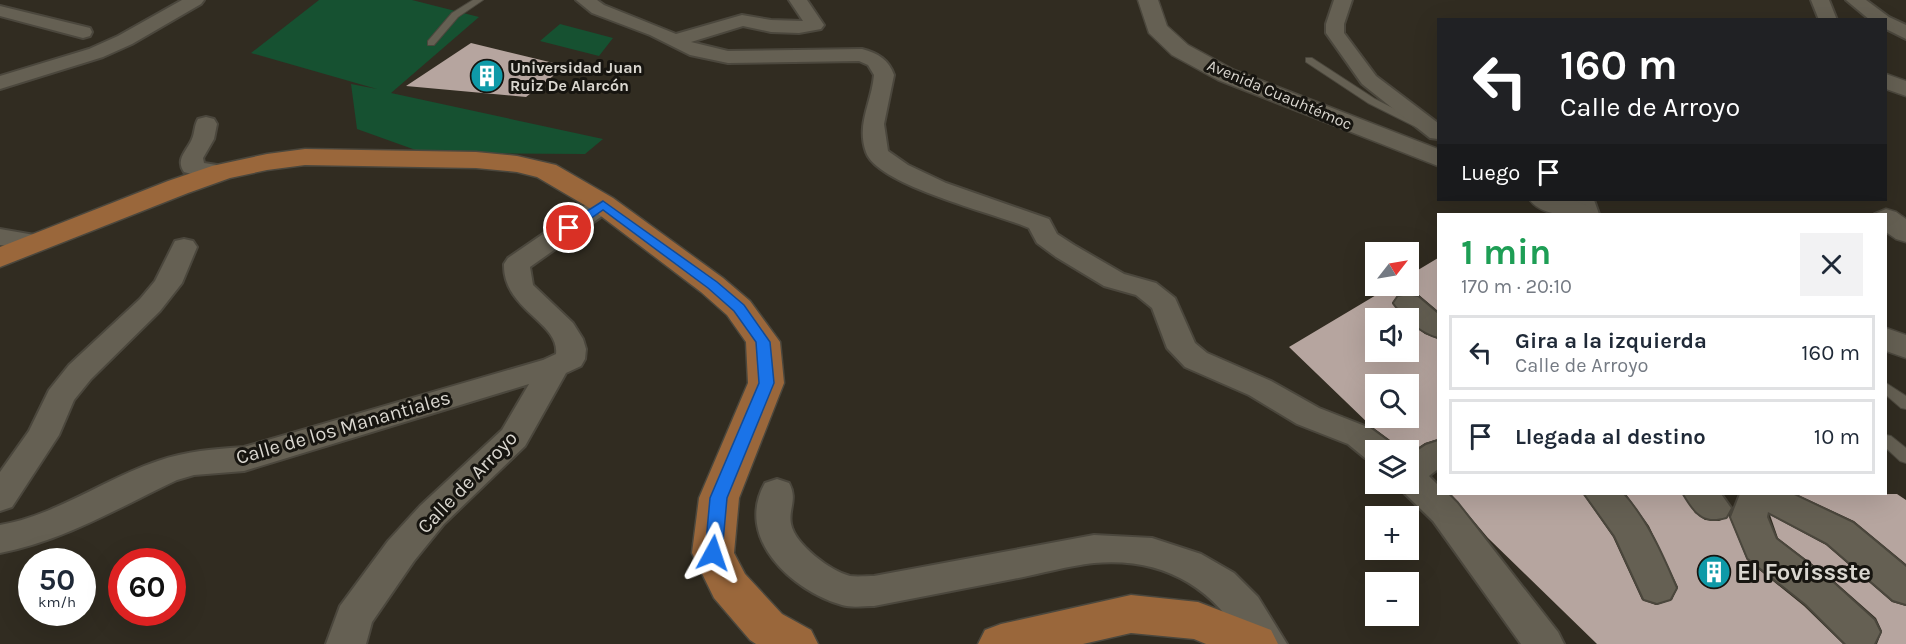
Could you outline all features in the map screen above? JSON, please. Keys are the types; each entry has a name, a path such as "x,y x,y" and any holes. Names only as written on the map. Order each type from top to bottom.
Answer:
{"main road":[{"name":"Avenida Cuauhtémoc","path":"1148,0 1156,28 1180,50 1226,75 1437,158"},
{"path":"1887,81 1906,89"},
{"path":"0,258 222,172 305,157 487,161 518,164 546,171 603,204 712,285 739,308 763,342 766,383 719,498 713,553 729,586 766,627 795,644"},
{"path":"1547,201 1579,213"},
{"path":"1867,201 1881,213"},
{"path":"1887,219 1906,233"},
{"path":"1887,339 1906,347"},
{"path":"1001,644 1131,614 1198,621 1256,644"}],"street":[{"path":"0,3 8,0"},
{"path":"0,83 96,53 125,40 195,0"},
{"path":"585,0 598,9 676,40 690,49 728,57 862,56 876,60 884,70 883,88 873,123 877,153 893,167 944,191 980,204 1005,209 1040,224 1046,238 1065,251 1114,280 1146,289 1165,304 1182,348 1196,360 1260,388 1308,416 1359,436 1365,441"},
{"path":"676,40 742,20 771,26 799,27 815,24 798,0"},
{"path":"1343,0 1335,24 1335,33 1369,80 1437,133"},
{"path":"1820,0 1827,18"},
{"path":"1855,0 1880,18"},
{"path":"0,11 83,32"},
{"path":"1887,23 1906,33"},
{"path":"206,124 203,139 192,158 192,167 222,172"},
{"name":"Calle de Arroyo","path":"346,644 354,617 401,551 432,515 514,438 554,367 570,359 574,349 571,339 519,285 517,264 603,204"},
{"path":"0,237 37,242"},
{"path":"0,498 43,435 60,397 80,372 150,305 168,284 184,247"},
{"path":"1408,303 1437,327"},
{"name":"Calle de los Manantiales","path":"0,539 22,535 60,521 167,470 194,464 244,459 554,367"},
{"path":"1419,467 1437,454"},
{"path":"1419,486 1445,512 1544,644"},
{"path":"777,492 773,524 783,546 801,567 846,591 874,591 1094,549 1129,548 1181,559 1213,578 1237,599 1267,644"},
{"path":"1603,495 1619,509 1642,548 1657,588"},
{"path":"1757,495 1749,517 1761,548 1819,593 1860,632"},
{"path":"1765,495 1840,533 1906,589"}],"lane":[{"path":"431,43 455,15 479,0"},
{"path":"1309,60 1335,80 1392,114 1437,134"},
{"path":"1887,389 1906,404"},
{"path":"1887,441 1906,457"}],"green space":[{"path":"319,0 412,0 479,17 391,93 603,139 585,154 424,153 357,129 351,84 377,89 251,53"},
{"path":"560,24 613,38 599,56 540,41"}],"building":[{"name":"Universidad Juan Ruiz De Alarcón","path":"471,43 566,66 526,97 406,86"},
{"path":"1437,259 1437,310 1419,295 1419,269"},
{"path":"1375,296 1397,296 1392,303 1396,308 1365,308 1365,362 1419,362 1419,330 1437,339 1437,439 1419,447 1419,440 1390,440 1374,428 1419,428 1419,374 1365,374 1365,420 1289,347"},
{"path":"1897,494 1906,500 1906,564 1854,521 1798,495"},
{"path":"1452,495 1584,495 1613,537 1642,600 1656,605 1672,600 1678,587 1649,526 1627,495 1683,495 1695,513 1705,520 1719,521 1729,516 1747,560 1804,606 1843,644 1597,644 1488,538"},
{"path":"1770,515 1826,545 1892,602 1906,606 1906,644 1877,644 1882,631 1876,618 1833,580 1778,538"}],"place":[{"name":"Universidad Juan Ruiz De Alarcón","path":"487,76"},
{"name":"El Fovissste","path":"1714,572"}],"route":[{"path":"569,228 603,204 712,285 739,308 763,342 766,383 719,498 713,553"}]}
